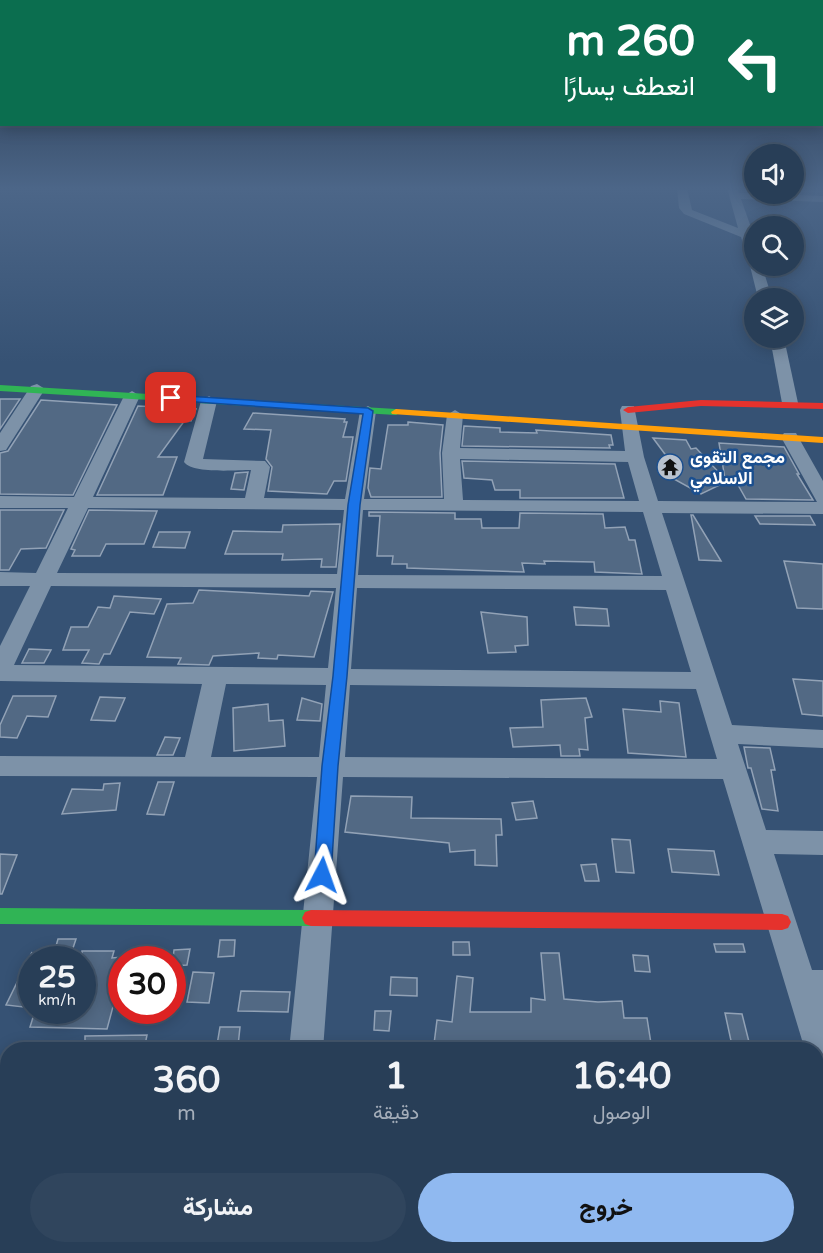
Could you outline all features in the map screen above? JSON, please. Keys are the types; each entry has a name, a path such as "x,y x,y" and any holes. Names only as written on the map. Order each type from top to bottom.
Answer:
{"street":[{"path":"780,348 790,403"},
{"path":"0,388 455,415 625,415 823,440"},
{"path":"0,446 37,389"},
{"path":"132,396 0,671 706,681"},
{"path":"209,400 193,462 197,464 259,465 261,467 253,504"},
{"path":"625,415 701,403 790,403 823,406"},
{"path":"307,1042 320,919 330,766 354,505 368,411"},
{"path":"453,505 451,453 455,415"},
{"path":"625,415 635,457 782,922 812,985 821,1042"},
{"path":"790,437 823,498"},
{"path":"451,453 635,457"},
{"path":"0,502 823,508"},
{"path":"0,579 675,583"},
{"path":"196,766 216,674"},
{"path":"723,734 823,739"},
{"path":"0,766 734,769"},
{"path":"756,842 823,843"},
{"path":"0,916 782,922"}],"building":[{"path":"0,399 20,399 0,429"},
{"path":"41,400 117,405 73,495 0,494 0,453 8,451"},
{"path":"138,406 196,409 191,421 185,420 158,457 177,457 163,495 97,495"},
{"path":"253,413 345,419 344,422 347,422 343,437 353,437 346,481 334,481 327,494 268,491 272,467 266,459 271,430 244,429"},
{"path":"408,422 443,425 440,453 442,497 371,497 368,488 370,468 381,469 388,425 408,425"},
{"path":"464,426 500,428 500,432 537,433 536,430 611,435 613,445 609,445 610,448 462,446"},
{"path":"653,438 686,440 691,449 696,448 725,479 719,443 784,447 813,500 746,499 734,478 701,494 665,474 676,469"},
{"path":"462,461 615,464 624,498 520,498 520,490 495,490 492,480 464,478"},
{"path":"248,472 244,490 231,489 235,473"},
{"path":"0,510 64,510 46,548 21,549 9,570 0,570"},
{"path":"89,510 157,511 144,544 106,544 100,556 72,556 75,550 71,549"},
{"path":"369,512 455,513 455,519 481,519 482,528 519,528 520,513 603,514 605,528 625,527 629,540 635,540 642,574 595,572 594,562 522,563 524,572 407,568 407,564 392,564 393,556 377,556 380,516 369,516"},
{"path":"691,515 693,515 721,561 699,560"},
{"path":"755,516 810,516 815,525 760,524"},
{"path":"340,524 336,567 321,567 322,559 282,560 283,554 225,554 233,531 282,532 283,525"},
{"path":"159,532 190,532 185,548 153,547"},
{"path":"784,561 823,564 823,609 797,608"},
{"path":"199,590 309,596 311,591 333,592 314,657 278,655 277,659 258,658 259,653 213,656 209,665 178,664 181,658 147,657 167,604 193,603"},
{"path":"114,596 161,599 154,614 130,612 110,654 104,654 99,664 82,663 89,650 63,650 71,627 88,627 98,607 110,608"},
{"path":"574,607 607,609 609,626 576,625"},
{"path":"481,612 527,617 528,645 515,646 516,652 488,653"},
{"path":"29,649 51,650 44,663 22,663"},
{"path":"793,679 823,681 823,716 802,714"},
{"path":"13,696 56,696 48,717 27,716 17,738 0,737 0,725"},
{"path":"100,697 125,698 115,721 91,720"},
{"path":"302,698 322,704 320,721 297,720"},
{"path":"586,698 592,717 585,718 588,750 579,749 580,756 561,756 560,745 513,747 510,728 543,727 541,700"},
{"path":"660,701 679,703 686,757 628,753 623,709 661,712"},
{"path":"268,704 269,721 283,720 285,746 234,751 233,708"},
{"path":"165,737 180,738 173,755 157,755"},
{"path":"744,747 770,748 775,770 771,770 778,811 762,809 751,768 748,768"},
{"path":"158,782 174,782 164,815 147,814"},
{"path":"120,783 116,810 62,814 72,789 103,790 104,784"},
{"path":"351,796 412,797 411,818 501,819 502,835 496,835 497,866 475,865 475,850 450,852 449,843 345,832"},
{"path":"533,801 537,818 516,820 512,803"},
{"path":"612,839 630,840 634,873 616,872"},
{"path":"668,849 714,851 719,875 672,872"},
{"path":"0,854 17,855 2,894 0,894"},
{"path":"596,864 599,881 585,881 581,865"},
{"path":"58,939 76,939 74,946 56,946"},
{"path":"220,940 235,940 234,956 218,957"},
{"path":"453,942 469,942 470,955 453,955"},
{"path":"714,944 743,944 745,952 716,952"},
{"path":"186,949 190,949 186,965"},
{"path":"96,951 108,951 107,1029 30,1027 31,1024 96,1024"},
{"path":"541,953 559,953 564,999 598,1002 622,1001 624,1018 647,1018 651,1042 434,1042 437,1020 452,1022 457,976 473,978 470,1012 531,1012 531,998 545,1000"},
{"path":"633,955 648,956 650,972 635,971"},
{"path":"193,972 214,973 209,1003 187,1002"},
{"path":"391,977 417,978 417,996 390,995"},
{"path":"18,981 18,1006 6,1005"},
{"path":"241,991 290,992 288,1012 238,1011"},
{"path":"375,1011 391,1011 389,1031 374,1030"},
{"path":"725,1013 742,1014 749,1042 731,1042"},
{"path":"220,1027 240,1027 238,1042 218,1042"},
{"path":"147,1035 146,1042 85,1042 85,1036"}],"traffic: fast":[{"path":"0,388 396,412"},
{"path":"0,916 311,918"}],"traffic: slow":[{"path":"396,412 823,440"}],"traffic: jam":[{"path":"628,410 701,403 823,406"},
{"path":"311,918 782,922"}],"place":[{"name":"مجمع التقوى الاسلامي","path":"670,467"}],"route":[{"path":"171,398 368,411 354,505 322,875"}]}
